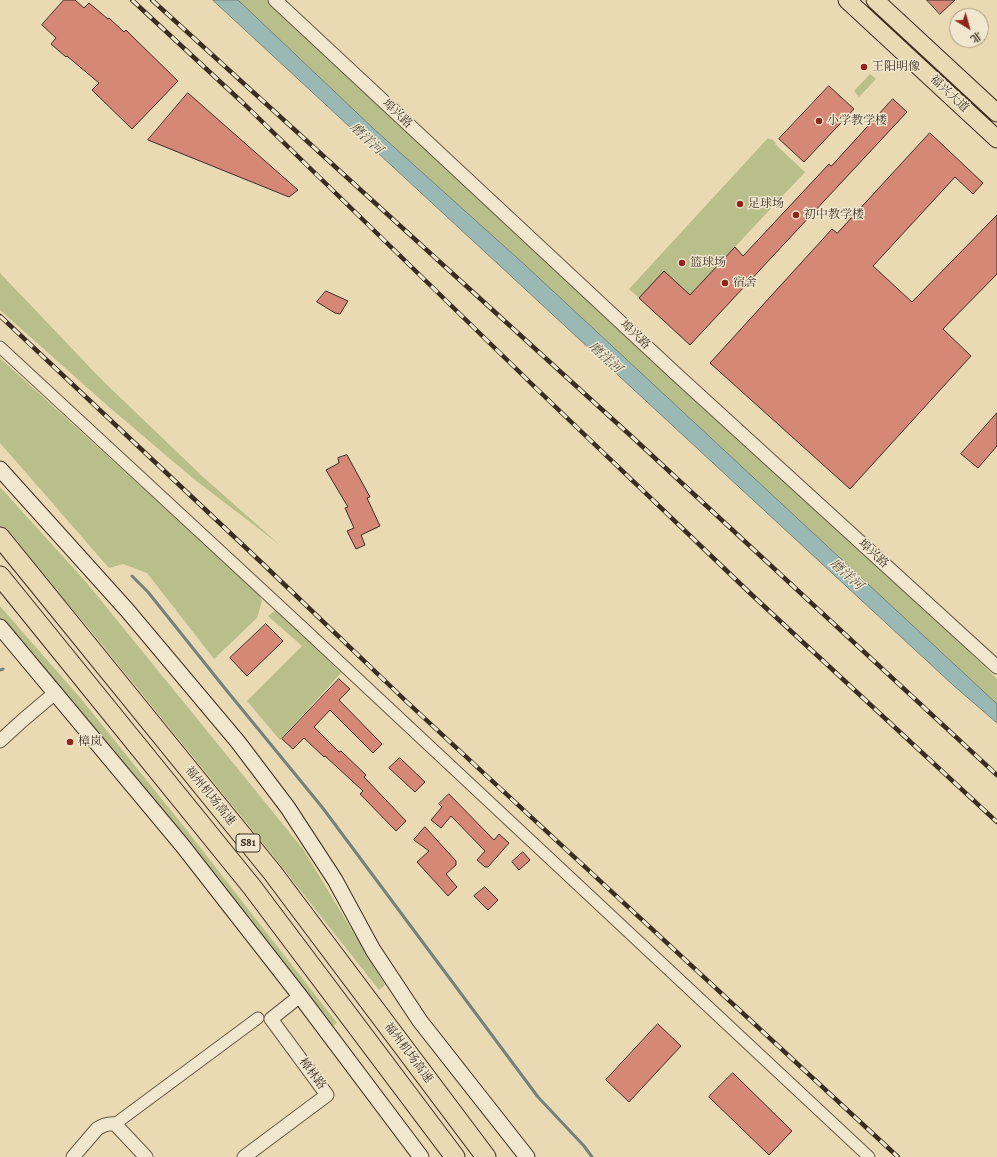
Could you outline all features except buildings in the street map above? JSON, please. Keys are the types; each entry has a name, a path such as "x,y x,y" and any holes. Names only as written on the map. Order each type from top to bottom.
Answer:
{"highway":[{"name":"福州机场高速","path":"0,537 272,872 486,1157"},
{"name":"福州机场高速","path":"0,576 252,887 455,1157"}],"main road":[{"name":"福兴大道","path":"847,0 997,139"},
{"name":"福兴大道","path":"875,0 997,113"},
{"path":"0,469 128,610 238,742 288,808 335,880 373,950 420,1021 527,1157"},
{"path":"0,627 182,845 300,996 421,1157"}],"street":[{"name":"埠兴路","path":"275,0 681,378 997,667"},
{"path":"0,347 309,633 869,1157"},
{"path":"0,741 55,693"},
{"name":"樟林路","path":"244,1157 327,1095 271,1019 300,996"},
{"path":"72,1157 101,1126 115,1124 258,1018"},
{"path":"115,1124 146,1157"}],"green space":[{"path":"238,0 271,0 926,609 997,679 997,704 525,265 375,130"},
{"path":"870,74 876,79 859,97 854,91"},
{"path":"768,138 771,140 772,139 776,143 775,144 805,172 690,295 639,298 629,289"},
{"path":"0,273 102,380 201,475 280,545 195,480 109,407 0,310"},
{"path":"0,358 258,593 262,601 257,618 214,659 147,573 123,564 109,568 0,443"},
{"path":"0,487 86,582 303,849 385,985 379,990 271,853 86,625 0,526"},
{"path":"0,606 82,700 181,823 337,1023 331,1027 55,684 0,620"},
{"path":"277,609 341,673 280,740 247,701 302,646 268,616"}],"water":[{"name":"磨洋河","path":"213,0 238,0 375,130 525,265 997,704 997,723 953,685"}],"waterway":[{"path":"132,576 148,592 322,807 538,1097 584,1146 592,1157"}],"railway":[{"path":"132,0 242,102 541,393 752,595 997,822"},
{"path":"152,0 630,435 997,775"},
{"path":"0,316 408,703 898,1157"}],"place":[{"name":"王阳明像","path":"864,67"},
{"name":"小学教学楼","path":"819,121"},
{"name":"足球场","path":"740,204"},
{"name":"初中教学楼","path":"796,215"},
{"name":"篮球场","path":"682,263"},
{"name":"宿舍","path":"725,283"},
{"name":"樟岚","path":"70,742"}]}
